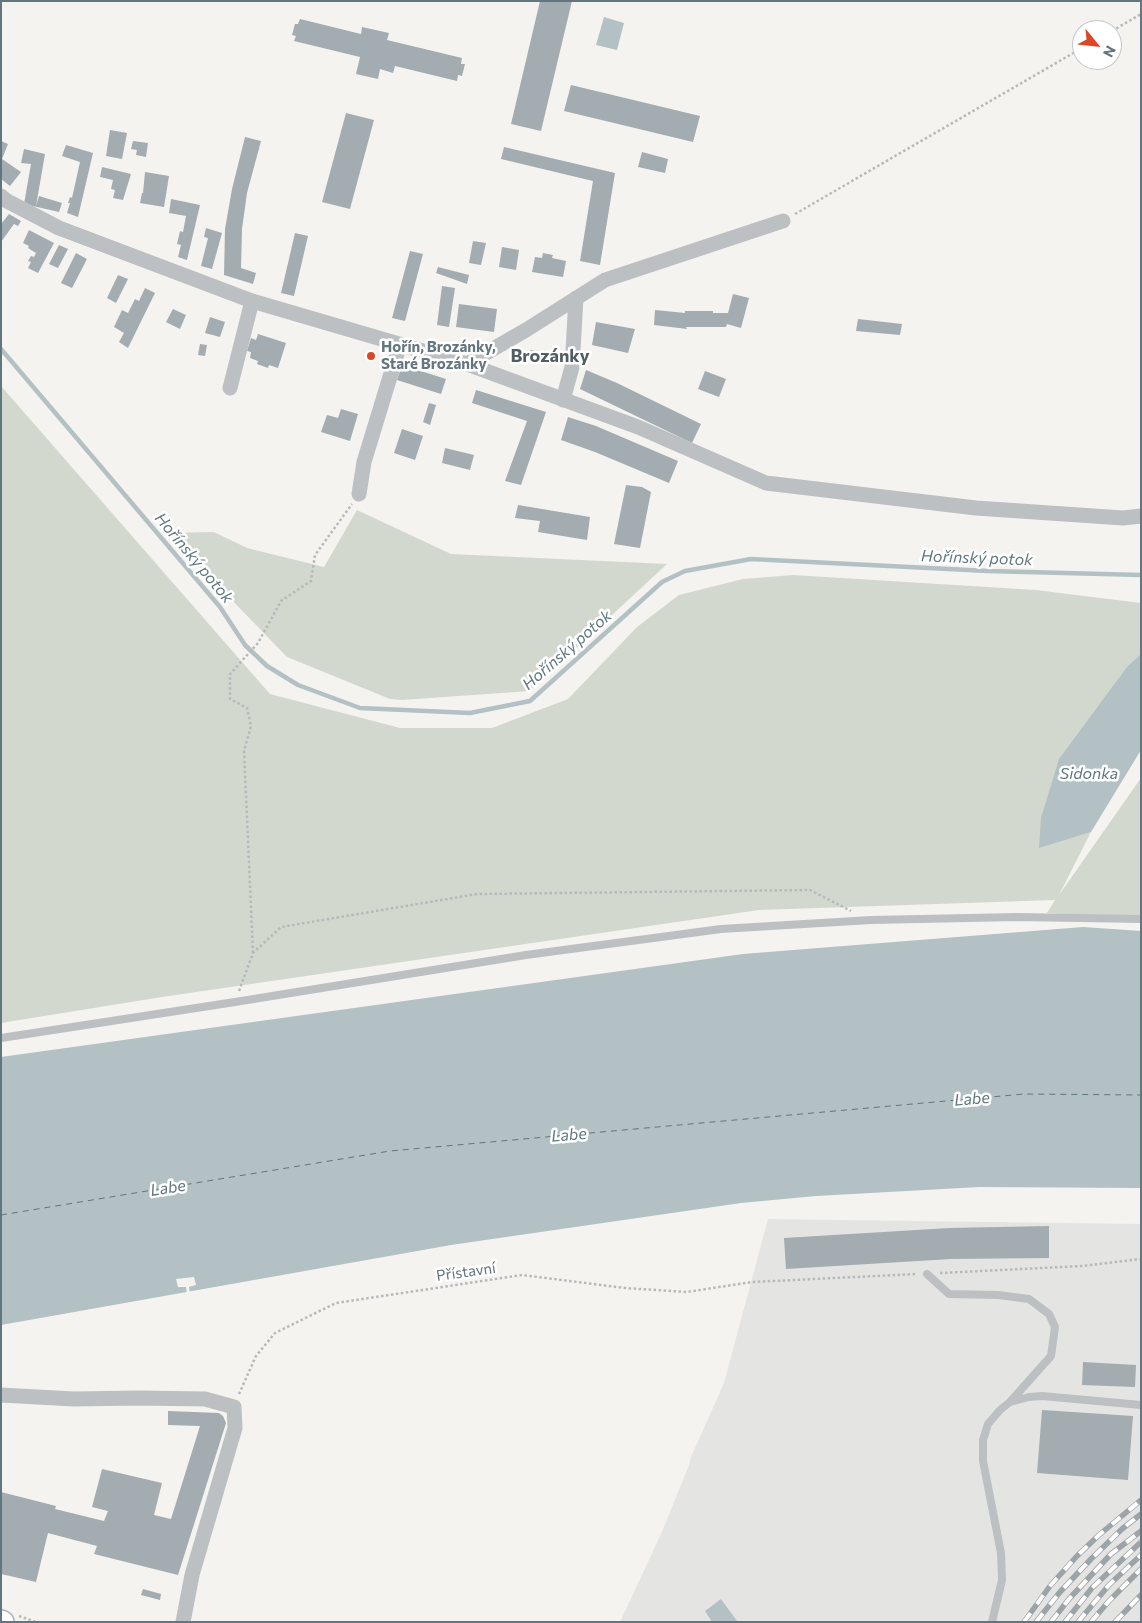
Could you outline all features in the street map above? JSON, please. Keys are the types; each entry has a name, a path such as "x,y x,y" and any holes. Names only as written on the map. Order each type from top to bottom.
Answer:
{"street":[{"path":"1,196 59,228 252,301 467,364 638,427 766,483 976,508 1123,518 1141,516"},
{"path":"467,364 526,330 605,280 783,221"},
{"path":"563,400 572,367 576,298"},
{"path":"230,388 252,301"},
{"path":"359,494 364,462 400,344"},
{"path":"1,1395 74,1399 205,1399 234,1407 235,1428 192,1575 183,1622"}],"lane":[{"path":"1,1038 526,955 711,930 871,920 1017,917 1141,918"},
{"path":"927,1274 950,1294 998,1295 1029,1299 1049,1314 1055,1327 1051,1356 988,1424 983,1440 983,1461 1001,1553 1002,1580 992,1622"},
{"path":"1010,1402 1042,1396 1141,1404"}],"path":[{"path":"1122,25 1141,14"},
{"path":"783,221 1072,54"},
{"path":"235,1002 253,953 244,751 251,726 247,708 230,699 230,674 257,644 281,601 311,582 315,555 359,494"},
{"path":"253,953 280,927 477,894 810,890 871,920"},
{"name":"Přístavní","path":"234,1407 256,1356 275,1333 336,1303 522,1275 625,1288 687,1292 752,1282 1082,1266 1141,1259"}],"shaded area":[{"path":"1,386 270,694 400,728 492,728 568,699 637,627 679,595 743,579 793,575 1036,590 1141,603 1141,654 1040,847 1091,832 1059,895 1141,778 1141,920 1047,913 1055,900 759,910 162,997 1,1023"},
{"path":"357,510 451,554 667,564 530,691 402,700 390,699 287,657 167,533 214,532 247,548 324,567"},
{"path":"768,1219 1141,1224 1141,1622 620,1622 661,1534 691,1457 724,1383"}],"water":[{"path":"604,17 624,23 617,50 596,45"},
{"name":"Sidonka","path":"1141,654 1141,750 1091,832 1039,848 1041,818 1059,759 1127,667"},
{"name":"Labe","path":"1083,927 1141,931 1141,1188 979,1187 816,1196 741,1203 451,1245 1,1325 1,1057 743,954"},
{"path":"721,1599 736,1622 712,1622 705,1611"}],"pier":[{"path":"194,1277 196,1285 189,1287 190,1294 187,1295 186,1287 178,1287 176,1279"}],"building":[{"path":"540,1 572,1 541,131 511,124"},
{"path":"300,19 361,34 362,27 389,33 387,40 462,58 461,64 465,64 462,76 458,75 457,81 395,66 393,73 380,69 378,79 356,74 360,57 294,41 296,36 292,35 295,24 298,24"},
{"path":"571,85 700,116 693,142 564,111"},
{"path":"346,113 374,120 350,209 322,202"},
{"path":"110,130 127,133 122,159 106,156"},
{"path":"245,137 261,141 247,193 242,229 241,268 256,273 253,284 224,275 225,229 232,189"},
{"path":"1,141 8,144 2,159 21,172 10,186 1,179"},
{"path":"133,141 148,143 146,157 136,155 137,150 131,149"},
{"path":"66,145 93,153 78,217 67,213 70,203 68,203 70,197 72,198 80,162 62,156"},
{"path":"504,147 615,173 600,265 580,261 593,181 501,159"},
{"path":"24,149 45,154 36,206 39,196 62,203 59,212 24,204 31,164 21,163"},
{"path":"642,152 668,159 665,173 638,167"},
{"path":"102,167 131,174 123,200 113,198 115,190 111,189 113,180 100,177"},
{"path":"145,172 169,176 164,207 140,203"},
{"path":"171,199 200,205 187,260 178,257 181,245 177,244 180,231 183,232 186,216 169,213"},
{"path":"9,214 21,221 18,226 14,224 1,242 1,224"},
{"path":"206,228 222,233 212,269 201,266 208,238 204,237"},
{"path":"29,230 54,243 38,273 28,268 31,262 28,261 36,253 23,243"},
{"path":"295,233 308,236 294,296 281,293"},
{"path":"473,241 486,243 481,265 469,263"},
{"path":"59,245 68,249 58,268 49,264"},
{"path":"502,247 519,250 516,270 499,267"},
{"path":"410,251 423,254 405,321 392,318"},
{"path":"76,253 87,259 72,288 61,283"},
{"path":"543,253 553,255 552,258 566,261 563,277 532,272 535,257 542,258"},
{"path":"438,267 469,275 467,284 436,273"},
{"path":"118,275 128,279 116,303 107,298"},
{"path":"442,286 455,288 449,327 437,325"},
{"path":"145,288 155,293 128,348 119,342 124,333 114,327 122,310 128,313 135,299 139,301"},
{"path":"733,294 749,298 741,328 727,324 726,327 686,327 687,329 654,325 655,310 685,313 685,311 713,311 713,313 728,313"},
{"path":"459,304 497,309 494,332 456,327"},
{"path":"173,309 186,315 180,329 166,322"},
{"path":"210,317 225,322 220,337 205,333"},
{"path":"858,319 902,324 900,335 856,331"},
{"path":"596,322 635,329 628,353 592,345"},
{"path":"258,334 286,343 278,368 269,365 268,368 257,364 258,361 250,358 251,352 247,351 251,338 256,340"},
{"path":"200,344 207,345 205,356 198,355"},
{"path":"530,350 538,351 537,357 530,357"},
{"path":"402,365 446,379 441,394 397,380"},
{"path":"586,370 701,424 692,443 580,389"},
{"path":"705,371 726,379 719,397 698,389"},
{"path":"476,390 546,412 521,485 505,481 527,421 472,403"},
{"path":"429,403 436,405 430,425 423,422"},
{"path":"341,409 358,414 350,441 321,432 327,415 338,418"},
{"path":"568,417 596,426 678,461 669,483 561,440"},
{"path":"402,429 423,436 415,460 394,453"},
{"path":"445,448 474,455 470,470 442,463"},
{"path":"626,485 642,487 651,492 640,548 614,544"},
{"path":"518,505 590,517 587,540 538,532 540,521 515,518"},
{"path":"1049,1226 1049,1258 951,1259 786,1269 784,1238 949,1228"},
{"path":"1083,1362 1136,1365 1135,1387 1082,1385"},
{"path":"1042,1410 1133,1416 1128,1480 1037,1473"},
{"path":"168,1411 219,1413 223,1416 226,1423 178,1575 94,1554 97,1546 48,1533 36,1582 1,1574 1,1492 56,1506 55,1509 104,1521 108,1511 92,1507 102,1469 162,1483 154,1515 171,1519 200,1426 168,1425"},
{"path":"143,1589 161,1594 160,1600 141,1595"}],"waterway":[{"name":"Hořínský potok","path":"1,349 220,607 245,645 267,666 298,685 360,708 470,713 530,701 662,582 685,571 751,559 988,571 1141,575"}],"ferry route":[{"path":"1,1215 390,1151 1024,1094 1141,1095"}],"railway":[{"path":"1024,1622 1050,1586 1077,1556 1141,1500"},
{"path":"1036,1622 1060,1592 1091,1559 1122,1529 1141,1514"},
{"path":"1051,1622 1069,1599 1111,1554 1141,1531"},
{"path":"1065,1622 1092,1588 1141,1542"},
{"path":"1078,1622 1109,1585 1141,1555"},
{"path":"1091,1622 1141,1569"},
{"path":"1115,1622 1141,1595"}],"place":[{"name":"Hořín, Brozánky, Staré Brozánky","path":"371,356"}],"district":[{"name":"Brozánky","path":"550,356"}]}
